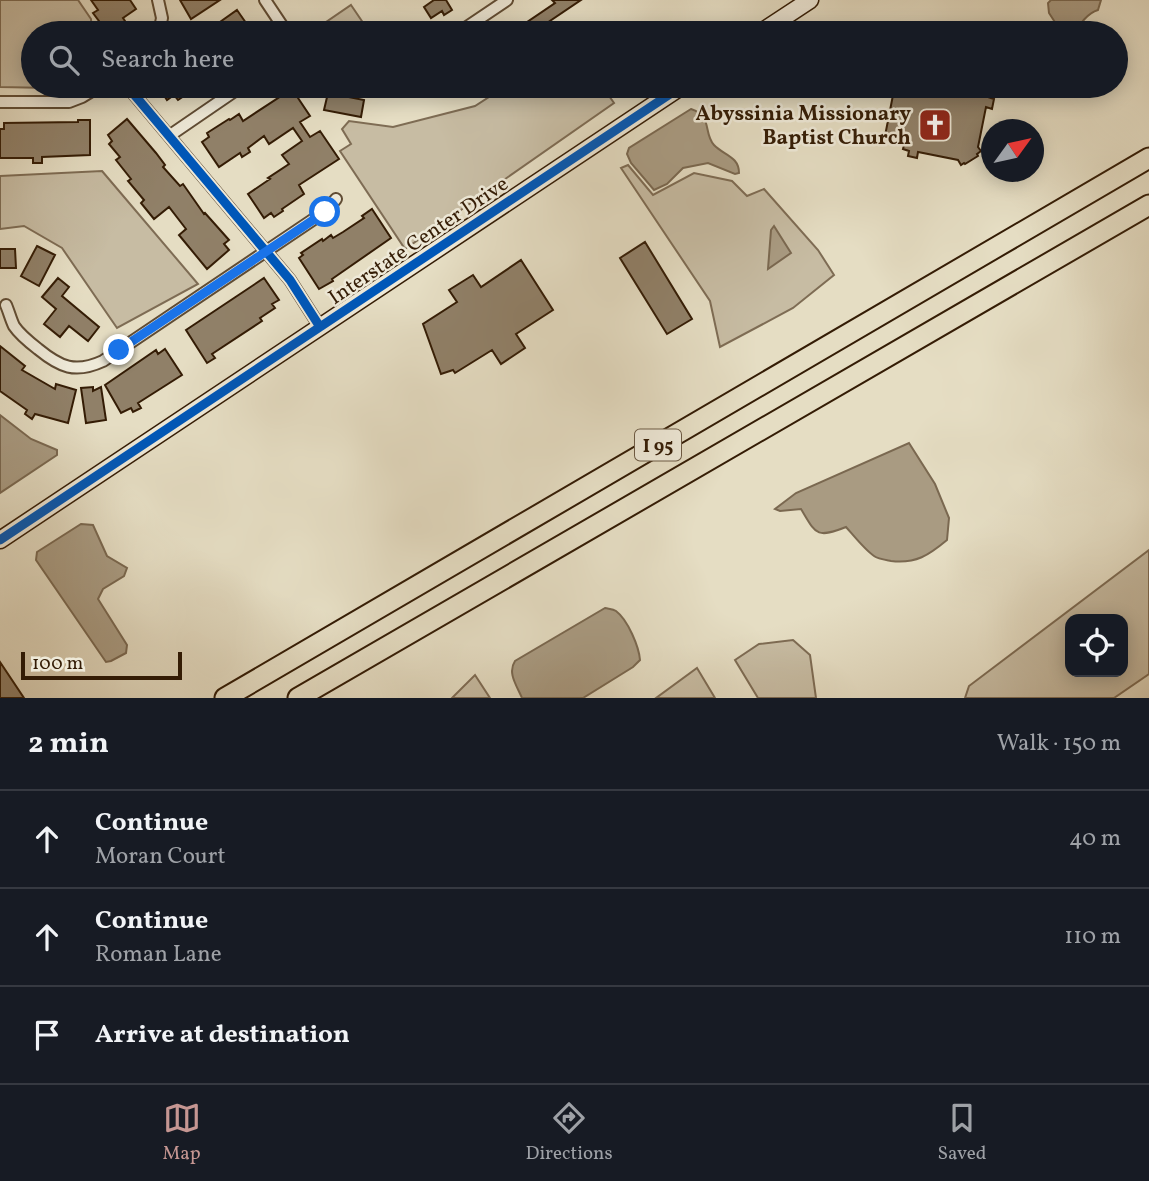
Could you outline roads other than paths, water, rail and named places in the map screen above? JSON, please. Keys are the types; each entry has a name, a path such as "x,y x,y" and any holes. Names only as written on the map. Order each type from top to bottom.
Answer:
{"highway":[{"name":"I 95","path":"225,698 1149,158"},
{"name":"I 95","path":"298,698 1149,205"}],"street":[{"path":"158,0 161,21"},
{"path":"265,0 279,21"},
{"path":"476,21 507,0"},
{"path":"778,21 810,0"},
{"path":"0,102 69,102 79,98"},
{"path":"137,98 290,281 320,327"},
{"path":"169,136 224,98"},
{"name":"Interstate Center Drive","path":"0,540 663,98"},
{"path":"6,305 13,324 24,338 51,360 77,368 90,366 111,355 325,212 336,199"}],"place":[{"name":"Abyssinia Missionary Baptist Church","path":"935,125"}]}
